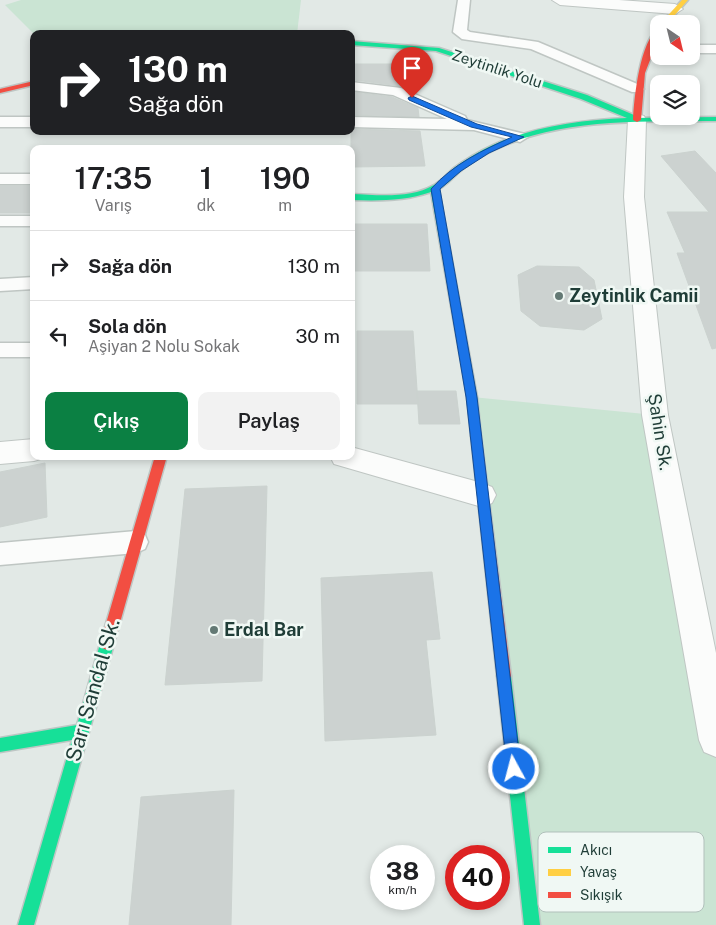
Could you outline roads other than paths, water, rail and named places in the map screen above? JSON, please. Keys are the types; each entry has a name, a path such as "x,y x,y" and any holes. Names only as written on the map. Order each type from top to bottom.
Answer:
{"street":[{"path":"560,0 680,5"},
{"path":"671,15 680,5"},
{"name":"Zeytinlik Yolu","path":"355,43 437,49 584,97 637,120"},
{"path":"637,120 639,70 650,44"},
{"path":"0,91 30,85"},
{"path":"355,198 396,199 435,189 458,169 486,152 520,137 577,125 637,120 716,119"},
{"name":"Şahin Sk.","path":"637,120 634,197 655,415 716,740"},
{"path":"435,189 472,397 532,925"},
{"path":"0,452 30,450"},
{"path":"355,459 482,495"},
{"name":"Sarı Sandal Sk.","path":"26,925 160,460"},
{"path":"0,745 81,731"}],"lane":[{"path":"464,0 460,32 467,36 533,45 637,89"},
{"path":"700,49 716,48"},
{"path":"355,86 396,91 474,126"},
{"path":"0,122 30,122"},
{"path":"355,122 443,123 474,126 520,137"},
{"path":"0,180 30,179"},
{"path":"0,221 30,221"},
{"path":"0,285 30,283"},
{"path":"0,350 30,350"},
{"path":"0,554 136,542"}],"place":[{"name":"Zeytinlik Camii","path":"559,296"},
{"name":"Erdal Bar","path":"214,630"}]}
